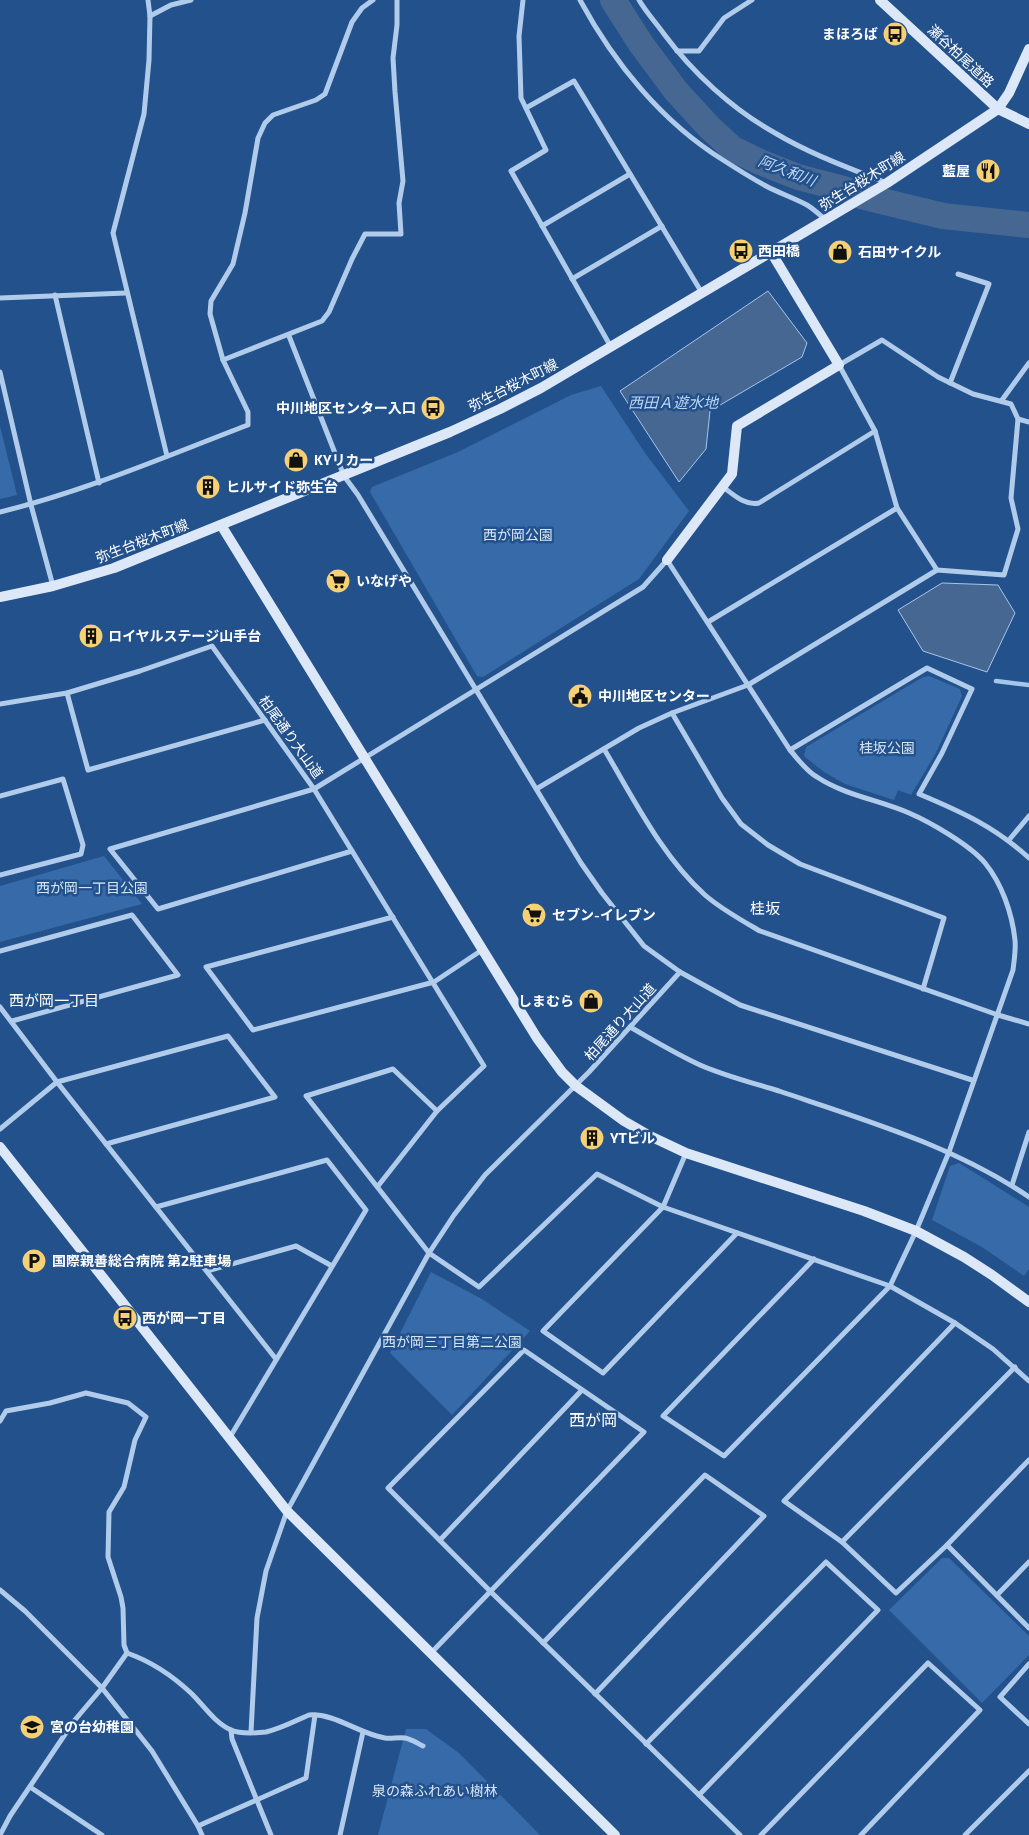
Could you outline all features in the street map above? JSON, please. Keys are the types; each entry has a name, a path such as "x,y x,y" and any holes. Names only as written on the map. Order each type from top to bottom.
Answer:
{"street":[{"path":"148,0 150,16 149,60 144,114 113,233 167,456"},
{"path":"150,16 171,5 191,0"},
{"path":"0,512 99,483 248,425 248,412 223,360 210,314 211,300 233,264 245,213 258,138 265,123 273,114 316,100 325,94 352,22 362,8 373,0"},
{"path":"223,360 289,336 322,321 329,312 365,234 401,234 399,203 403,181 393,58 397,25 396,0"},
{"path":"523,0 519,36 521,98 546,150 511,171 610,347"},
{"path":"580,0 612,53 636,84 686,133 721,159 766,186 808,206 825,220"},
{"path":"639,0 677,51 697,73 740,110 774,133 817,155 884,184"},
{"path":"677,51 699,51 724,18 752,0"},
{"name":"瀬谷柏尾道路","path":"880,0 998,110 1029,124"},
{"path":"998,110 1009,93 1029,49"},
{"path":"526,108 574,81 702,293"},
{"name":"弥生台桜木町線","path":"0,597 53,586 114,568 344,476 500,409 541,388 825,220 998,110"},
{"path":"542,226 630,174"},
{"path":"572,279 662,226"},
{"path":"771,252 839,365 875,431 896,508 937,570"},
{"path":"950,382 989,284 958,274"},
{"path":"0,298 126,293"},
{"path":"55,295 99,483"},
{"path":"289,336 344,476 358,495 476,690 538,788 581,863 644,946 680,972 740,1005 972,1080"},
{"path":"352,851 158,909 110,849 314,788 644,587 667,560 732,474 737,426 882,340 938,377 973,394 1002,400 1011,404 1018,419 1010,498 1018,529 1004,575 937,570 748,684 672,713 639,728 538,788"},
{"path":"1002,400 1029,363"},
{"path":"0,372 31,504 53,586"},
{"path":"1018,419 1029,422"},
{"path":"722,487 744,502 751,504 759,503 875,431"},
{"path":"708,622 896,508"},
{"path":"221,525 537,1038 562,1072 576,1086 650,1136 686,1153 864,1211 916,1231 964,1257 1029,1302"},
{"path":"667,560 790,750 814,776 832,786 909,813 935,826 984,862 1001,887 1011,918 1016,942 1013,970 998,1015 972,1080 948,1152 916,1231 890,1286 724,1456 663,1416 814,1259"},
{"name":"柏尾通り大山道","path":"0,704 67,693 140,671 212,646 314,788 484,1066 437,1111"},
{"path":"790,750 927,668 972,689 942,753 919,794 967,814 1009,840 1029,858"},
{"path":"67,693 88,770 265,720"},
{"path":"672,713 722,798 741,824 768,845 800,864 944,918 923,989"},
{"path":"604,750 661,843 686,875 706,895 735,916 760,931 998,1015 1029,1024"},
{"path":"0,796 63,779 82,845 81,854 0,874"},
{"path":"1009,840 1029,816"},
{"path":"0,951 132,915 178,975 12,1021"},
{"path":"392,916 206,967 253,1030 434,982 482,950"},
{"name":"柏尾通り大山道","path":"251,1732 257,1618 266,1571 287,1510 429,1253 454,1215 485,1175 576,1086 680,972"},
{"path":"0,1007 276,1359"},
{"path":"630,1027 702,1065 874,1123 948,1152 1029,1197"},
{"path":"0,1129 57,1082 228,1036 275,1097 106,1144"},
{"path":"378,1186 437,1111 393,1069 306,1096 429,1253 479,1287 597,1174 663,1207 890,1286 955,1323 993,1349 1029,1381"},
{"path":"1012,1186 1029,1132"},
{"path":"0,1147 287,1510 615,1835"},
{"path":"686,1153 663,1207 543,1331 603,1373 737,1233"},
{"path":"156,1207 327,1160 366,1210 229,1438"},
{"path":"207,1271 296,1246 332,1266"},
{"path":"955,1323 784,1501 842,1542 896,1593 947,1545 1029,1460"},
{"path":"431,1653 490,1591 644,1432 524,1350 388,1488 490,1591 740,1835"},
{"path":"842,1542 1015,1367"},
{"path":"440,1540 582,1390"},
{"path":"0,1421 6,1411 50,1403 86,1393 128,1403 146,1416 135,1440 124,1486 109,1512 108,1557 121,1597 124,1645 127,1653"},
{"path":"543,1643 705,1475 764,1516 595,1694"},
{"path":"947,1545 1029,1628"},
{"path":"646,1744 826,1562 878,1610 699,1795"},
{"path":"997,1595 1029,1562"},
{"path":"0,1590 25,1611 102,1688 152,1751 202,1835"},
{"path":"0,1835 74,1721 102,1688 127,1653"},
{"path":"127,1653 137,1656 168,1674 191,1693 209,1713 231,1730 266,1732 315,1715 327,1717 363,1732 385,1738 406,1738 423,1746"},
{"path":"761,1835 928,1663 980,1710 861,1835"},
{"path":"1029,1664 1000,1697 1029,1724"},
{"path":"198,1826 306,1778 315,1715"},
{"path":"231,1730 232,1739 271,1835"},
{"path":"340,1835 363,1732"},
{"path":"965,1835 1029,1771"},
{"path":"30,1787 102,1835"}],"green space":[{"name":"西が岡公園","path":"601,386 645,453 689,511 639,579 483,677 477,676 370,492 372,487 458,452 571,395"},
{"path":"0,426 17,495 0,499"},
{"name":"桂坂公園","path":"929,676 960,689 962,696 936,753 911,795 898,790 894,800 845,784 824,772 804,756 806,747 923,677"},
{"name":"西が岡一丁目公園","path":"104,856 142,904 0,942 0,886"},
{"path":"959,1163 1029,1207 1029,1269 1024,1276 982,1247 932,1220 950,1166"},
{"name":"西が岡三丁目第二公園","path":"431,1272 482,1299 530,1331 452,1415 390,1353"},
{"path":"942,1558 949,1558 1029,1636 1029,1655 982,1703 889,1610"},
{"name":"泉の森ふれあい樹林","path":"406,1729 426,1729 459,1753 540,1835 378,1835"}],"water":[{"name":"西田Ａ遊水地","path":"768,291 807,343 802,357 710,411 706,449 679,482 620,391"},
{"path":"942,583 998,585 1015,613 987,672 923,651 898,610"}],"waterway":[{"name":"阿久和川","path":"613,0 641,44 676,91 710,128 733,149 798,177 844,189 861,196 943,216 1029,225"},
{"path":"996,681 1029,685"}],"place":[{"name":"まほろば","path":"895,34"},
{"name":"藍屋","path":"988,171"},
{"name":"西田橋","path":"741,251"},
{"name":"石田サイクル","path":"840,252"},
{"name":"中川地区センター入口","path":"433,408"},
{"name":"KYリカー","path":"296,460"},
{"name":"ヒルサイド弥生台","path":"208,487"},
{"name":"いなげや","path":"338,581"},
{"name":"ロイヤルステージ山手台","path":"91,636"},
{"name":"中川地区センター","path":"580,696"},
{"name":"セブン-イレブン","path":"534,915"},
{"name":"しまむら","path":"591,1001"},
{"name":"YTビル","path":"592,1138"},
{"name":"国際親善総合病院 第2駐車場","path":"34,1261"},
{"name":"西が岡一丁目","path":"125,1318"},
{"name":"宮の台幼稚園","path":"32,1727"}],"district":[{"name":"桂坂","path":"765,909"},
{"name":"西が岡一丁目","path":"54,1001"},
{"name":"西が岡","path":"593,1420"}]}
